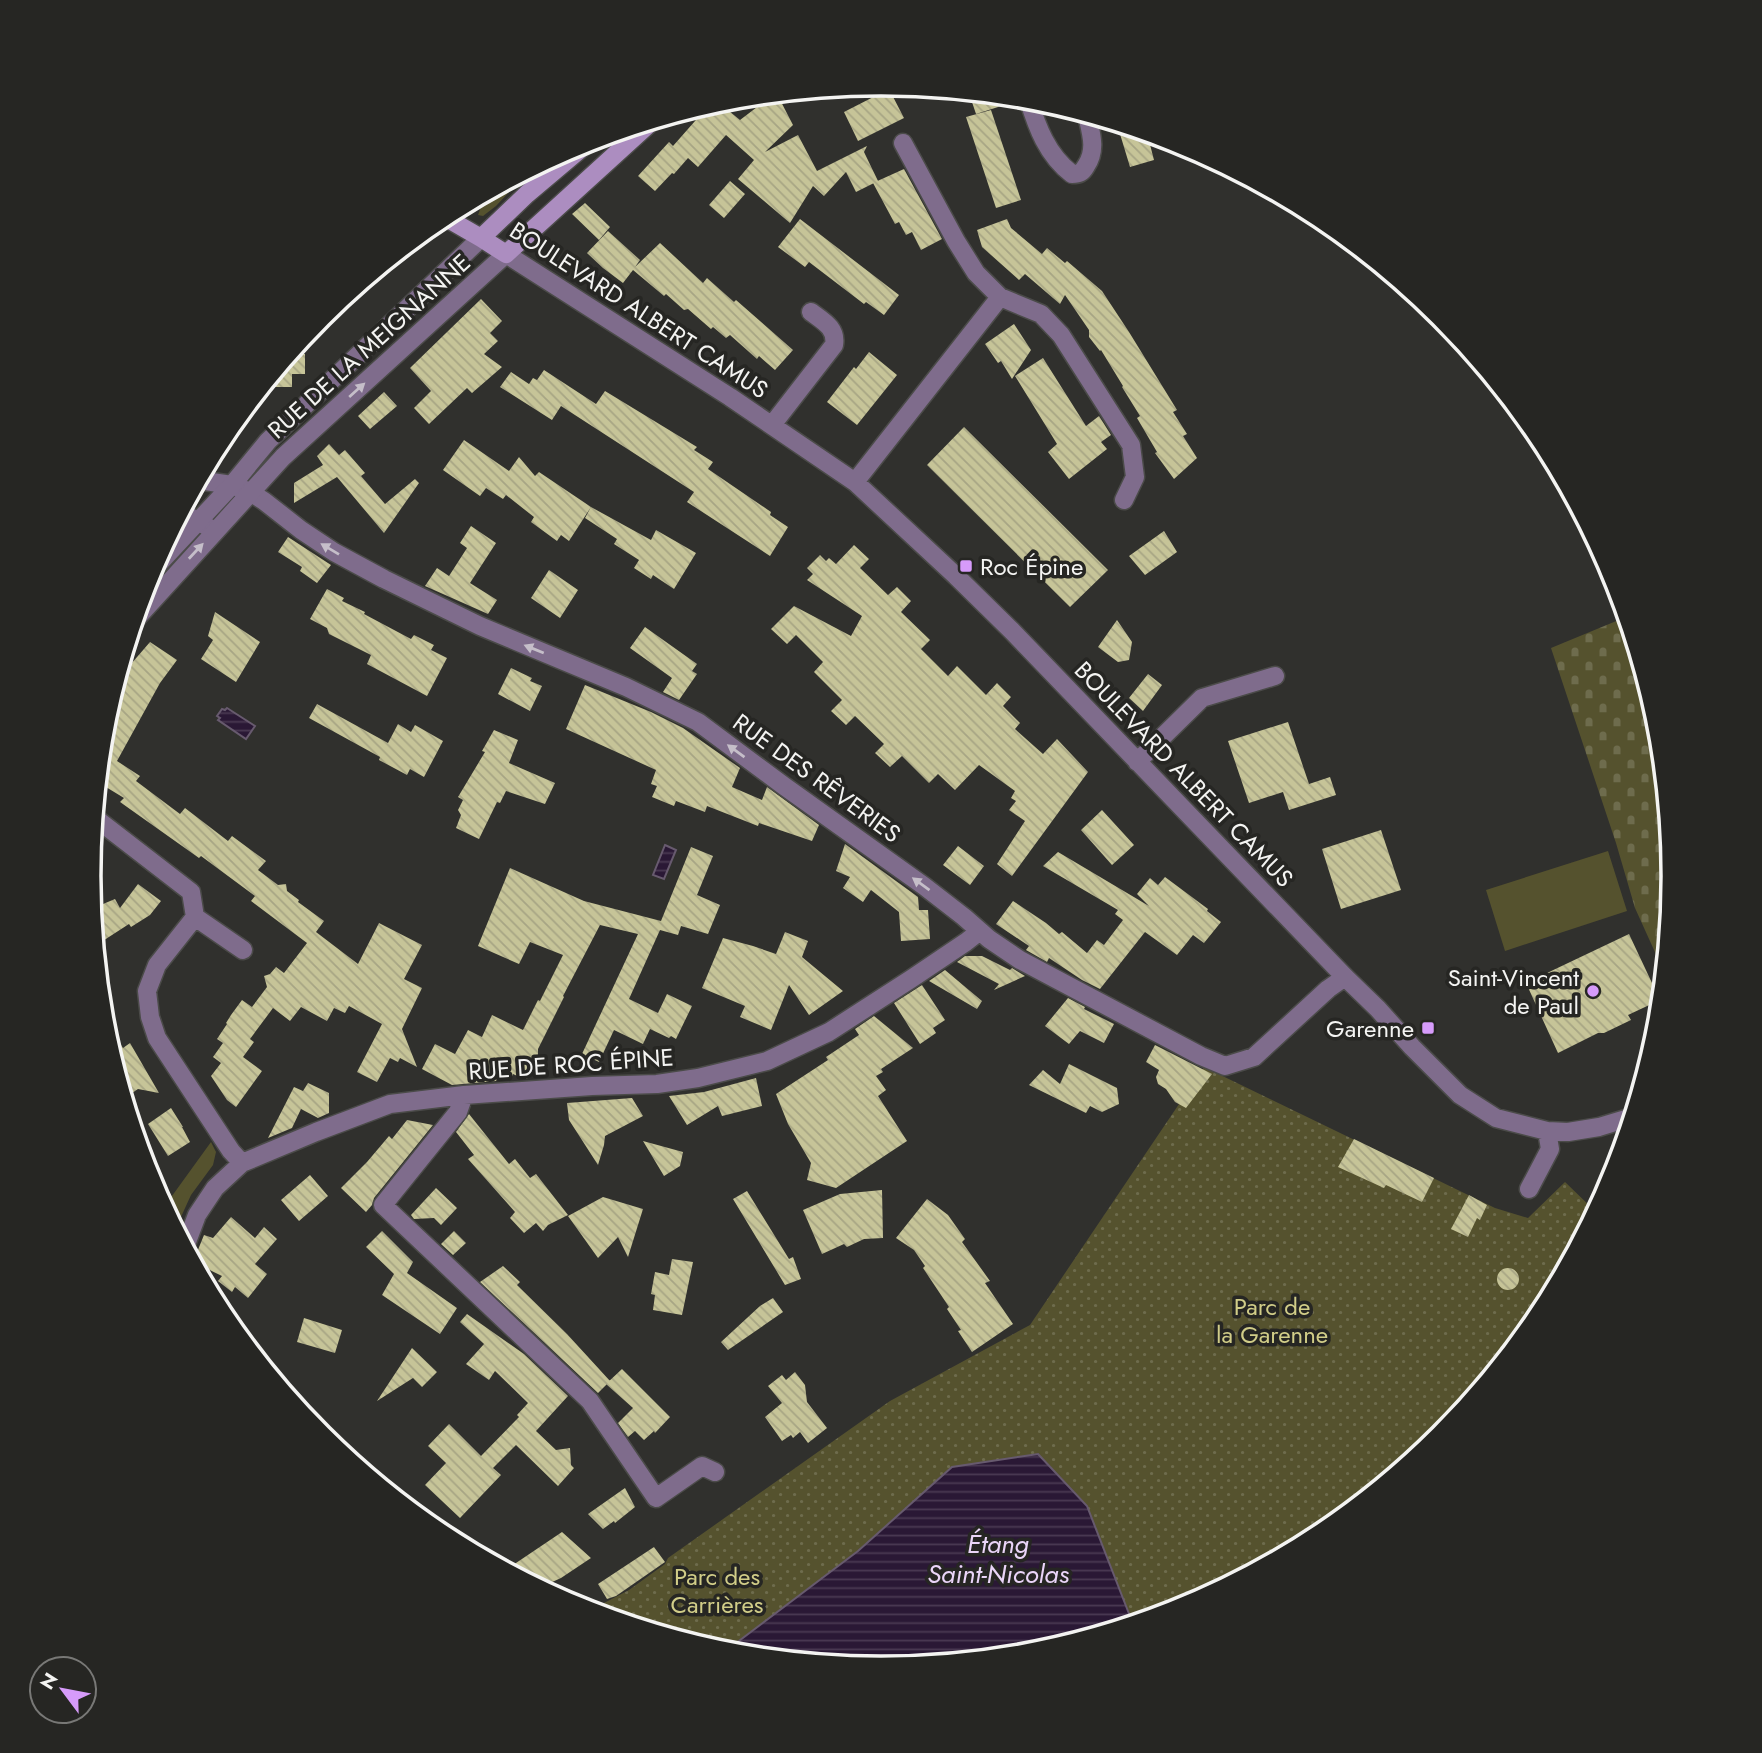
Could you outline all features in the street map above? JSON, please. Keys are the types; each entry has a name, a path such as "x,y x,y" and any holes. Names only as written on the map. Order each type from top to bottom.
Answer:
{"main road":[{"name":"RUE DE LA MEIGNANNE","path":"506,254 635,136"},
{"name":"RUE DE LA MEIGNANNE","path":"481,238 560,166"},
{"name":"BOULEVARD ALBERT CAMUS","path":"456,223 506,254"}],"street":[{"path":"1032,111 1046,145 1072,174 1081,173 1093,152 1089,125"},
{"path":"904,143 976,273 1000,297 1041,314 1061,335 1131,445 1135,477 1124,500"},
{"name":"RUE DE LA MEIGNANNE","path":"174,547 232,485 268,441 481,238"},
{"name":"BOULEVARD ALBERT CAMUS","path":"506,254 772,425 855,482 1012,631 1461,1095 1496,1118 1547,1131 1568,1132 1622,1120"},
{"name":"RUE DE LA MEIGNANNE","path":"151,602 283,457 506,254"},
{"path":"855,482 1000,297"},
{"name":"BOULEVARD ALBERT CAMUS","path":"772,425 834,345 835,335 831,328 811,312"},
{"name":"RUE DES RÊVERIES","path":"208,481 232,485 250,492 334,552 384,579 480,626 626,687 698,722 923,886 999,946 1043,973 1201,1056 1225,1066 1254,1057 1328,989 1345,977"},
{"path":"189,516 215,531"},
{"path":"1138,762 1202,698 1275,676"},
{"path":"102,823 191,892 195,917 243,950"},
{"path":"195,917 157,965 147,991 149,1017 158,1038 242,1163"},
{"name":"RUE DE ROC ÉPINE","path":"189,1237 197,1216 215,1188 242,1163 316,1132 390,1104 464,1096 657,1084 698,1078 767,1062 829,1032 966,942 977,928"},
{"path":"464,1096 458,1112 383,1205 590,1401 656,1498 702,1466 715,1472"},
{"path":"1529,1189 1550,1149 1547,1131"}],"green space":[{"path":"510,191 483,216 478,215 481,207"},
{"path":"1618,620 1620,626 1635,675 1655,775 1661,876 1657,957 1635,908 1551,648"},
{"path":"1608,851 1627,911 1505,951 1486,890"},
{"name":"Parc de la Garenne","path":"1204,1067 1495,1208 1528,1218 1565,1182 1589,1205 1557,1267 1530,1310 1468,1391 1433,1428 1356,1496 1314,1525 1271,1552 1180,1597 1130,1616 1087,1506 952,1467 858,1551 736,1643 679,1630 602,1605 629,1590 665,1564 668,1558 890,1401 1030,1325"},
{"path":"211,1142 216,1152 213,1165 191,1195 180,1219 170,1198"}],"water":[{"path":"227,708 255,726 246,739 218,720 220,718 217,716 222,709"},
{"path":"665,845 676,850 664,879 653,875"},
{"name":"Étang Saint-Nicolas","path":"1038,1454 1087,1506 1130,1616 1033,1642 932,1655 830,1655 736,1643 858,1551 952,1467"}],"building":[{"path":"875,96 893,96 904,118 858,141 844,112"},
{"path":"972,102 1001,106 976,114"},
{"path":"782,103 793,125 765,152 798,135 817,171 867,146 864,152 878,181 856,192 846,172 824,196 813,186 790,223 738,179 754,160 726,135 698,167 688,158 655,191 638,176 669,142 673,146 697,119 729,111 740,120 758,106"},
{"path":"991,110 1021,200 996,208 966,117"},
{"path":"1120,134 1150,145 1154,160 1130,167"},
{"path":"904,169 942,239 921,250 912,232 906,235 899,222 895,224 873,183"},
{"path":"730,181 745,194 724,218 709,205"},
{"path":"585,203 610,227 599,240 572,214"},
{"path":"800,219 899,295 884,315 866,302 864,304 809,262 805,267 778,247"},
{"path":"1007,219 1011,228 1042,254 1047,248 1102,291 1129,332 1177,410 1173,412 1187,434 1183,436 1197,458 1174,479 1155,453 1157,452 1137,418 1140,416 1123,386 1101,350 1089,337 1089,330 1065,295 1060,304 1025,274 1019,280 982,247 977,230"},
{"path":"608,231 640,260 635,267 660,243 703,283 707,278 793,350 775,370 759,356 757,359 730,335 726,338 688,309 684,310 666,294 664,296 633,270 623,283 587,253"},
{"path":"481,299 502,321 490,333 498,341 484,354 502,367 472,393 467,388 429,424 414,408 431,391 410,368"},
{"path":"1014,324 1031,350 1012,379 1001,361 998,363 985,344"},
{"path":"869,352 897,375 857,425 827,402"},
{"path":"305,354 305,374 292,374 292,387 274,387 294,362"},
{"path":"1043,358 1086,426 1099,416 1111,435 1101,442 1107,449 1069,479 1048,452 1057,444 1015,376"},
{"path":"544,370 596,404 605,391 697,447 694,450 713,462 708,469 771,512 770,515 788,527 770,556 687,502 694,492 561,406 552,420 500,387 511,372 529,384 533,378 537,380"},
{"path":"384,392 397,406 370,429 358,416"},
{"path":"964,427 1108,570 1070,607 927,465"},
{"path":"464,440 509,471 519,457 535,476 539,472 591,507 569,541 561,535 557,541 531,522 534,517 506,495 503,499 486,488 480,496 443,470"},
{"path":"329,444 339,455 345,450 365,473 361,476 385,504 415,479 419,483 384,533 337,477 294,503 294,483 323,465 317,456"},
{"path":"591,507 651,540 656,530 696,553 674,589 653,575 651,579 634,568 639,560 614,544 617,539 585,518"},
{"path":"471,526 496,543 470,583 497,600 488,614 425,586 437,568 449,576 467,548 460,543"},
{"path":"1164,531 1177,552 1145,575 1129,556"},
{"path":"288,537 331,565 317,583 300,571 302,567 278,552"},
{"path":"854,545 869,559 860,568 888,595 897,587 911,601 901,612 930,640 921,649 948,676 957,666 986,695 997,683 1011,697 1003,706 1020,723 1015,729 1043,754 1057,739 1088,772 1012,876 997,864 1025,821 1009,810 1016,801 1011,798 1015,791 979,765 955,790 938,774 929,783 902,756 890,767 875,753 884,744 855,716 846,725 831,711 842,700 814,672 823,662 796,635 787,644 771,629 794,606 851,636 862,616 807,580 813,574 807,568 820,555 826,561 829,558 836,564"},
{"path":"549,570 578,590 560,618 531,598"},
{"path":"327,589 344,598 342,601 411,639 414,635 434,645 431,650 447,658 427,696 367,664 371,655 329,634 327,628 310,619"},
{"path":"215,612 260,642 236,682 201,659 213,640 208,636"},
{"path":"1117,620 1132,642 1129,660 1118,662 1098,647"},
{"path":"645,627 697,664 692,671 697,674 679,700 663,692 672,678 630,648"},
{"path":"150,642 177,660 160,683 117,761 140,776 136,781 180,814 185,808 228,841 232,836 266,861 258,870 278,885 286,884 287,891 299,900 298,902 324,921 316,932 358,964 379,923 422,945 404,979 422,988 402,1029 417,1067 400,1058 398,1062 390,1058 377,1082 357,1072 382,1024 349,1006 345,1013 334,1008 327,1021 301,1007 290,1021 273,1008 250,1039 254,1042 243,1057 262,1071 236,1107 227,1100 211,1076 221,1063 213,1057 223,1043 217,1039 242,1000 252,1007 267,987 264,976 276,967 284,973 307,943 251,901 255,896 120,802 124,798 106,787 116,724 131,664"},
{"path":"511,668 542,686 530,711 498,694"},
{"path":"1148,674 1162,685 1143,711 1129,698"},
{"path":"585,685 683,728 740,768 732,787 762,800 767,787 819,825 812,841 759,823 758,826 707,806 705,812 676,801 674,806 652,797 657,786 651,784 656,770 566,729"},
{"path":"317,704 388,743 398,724 411,732 415,725 443,741 424,777 410,769 407,775 309,718"},
{"path":"1288,722 1309,784 1330,777 1336,795 1289,810 1283,792 1249,803 1228,741"},
{"path":"494,730 518,740 509,763 555,783 545,804 506,791 500,803 497,802 479,839 456,828 461,815 458,810 463,800 458,797 485,752 482,751"},
{"path":"1102,810 1134,845 1112,865 1081,830"},
{"path":"1381,830 1401,890 1341,909 1322,849"},
{"path":"845,844 918,897 919,910 928,910 930,939 901,941 899,912 871,890 863,902 843,888 850,877 836,871"},
{"path":"958,846 984,866 970,885 943,865"},
{"path":"691,847 713,856 697,895 720,905 708,934 681,926 678,935 660,930 629,999 658,1013 667,994 692,1006 676,1039 650,1029 643,1044 614,1030 599,1062 582,1054 638,934 600,925 563,996 527,1079 513,1074 511,1079 500,1073 496,1081 452,1085 422,1069 435,1044 455,1054 468,1030 482,1037 492,1015 523,1030 563,955 530,942 519,964 478,946 510,868 584,901 661,921"},
{"path":"1058,852 1149,906 1137,894 1150,878 1158,885 1165,877 1221,922 1204,943 1193,935 1177,955 1145,932 1100,989 1049,958 1047,962 1026,950 1029,946 996,924 1013,901 1059,934 1062,932 1087,953 1097,940 1104,945 1123,920 1115,914 1118,910 1043,866"},
{"path":"138,884 161,901 150,915 131,927 129,924 103,941 102,904 115,899 120,908"},
{"path":"785,932 808,941 802,957 843,991 809,1015 789,985 771,1030 740,1017 745,1006 702,988 723,938 776,954"},
{"path":"1629,934 1654,986 1650,1005 1628,1015 1631,1020 1558,1053 1526,983"},
{"path":"965,956 982,956 1025,976 994,990 999,984 957,962"},
{"path":"945,970 982,1001 977,1009 929,981"},
{"path":"922,985 945,1020 933,1028 936,1033 920,1044 894,1003"},
{"path":"1068,998 1114,1024 1104,1043 1080,1031 1069,1044 1045,1026"},
{"path":"874,1016 913,1048 881,1069 883,1072 876,1076 886,1090 878,1096 907,1141 836,1188 807,1180 811,1163 788,1124 776,1094 828,1060 826,1057 859,1035 855,1029"},
{"path":"119,1041 123,1048 130,1043 159,1093 138,1089 132,1093"},
{"path":"1155,1045 1212,1074 1186,1108 1175,1102 1166,1089 1158,1084 1156,1077 1159,1070 1146,1062"},
{"path":"1069,1064 1117,1088 1119,1104 1102,1112 1090,1106 1086,1113 1029,1085 1043,1070 1060,1084"},
{"path":"756,1078 762,1106 722,1116 718,1106 687,1125 669,1096 704,1092"},
{"path":"308,1083 329,1093 329,1113 318,1118 301,1109 292,1128 268,1138 294,1087 303,1091"},
{"path":"632,1098 643,1116 605,1136 598,1165 569,1120 567,1103"},
{"path":"171,1108 190,1142 168,1156 148,1124"},
{"path":"469,1114 509,1164 515,1159 530,1178 536,1174 568,1215 548,1225 543,1231 536,1223 524,1233 510,1218 515,1212 468,1159 474,1155 456,1132"},
{"path":"407,1120 433,1125 374,1198 366,1212 341,1188 389,1136 392,1139"},
{"path":"1354,1139 1434,1178 1422,1202 1338,1167"},
{"path":"643,1141 683,1152 680,1166 664,1176"},
{"path":"310,1175 328,1196 299,1221 281,1200"},
{"path":"436,1188 457,1208 441,1225 434,1218 414,1219 411,1215"},
{"path":"882,1190 883,1238 864,1239 847,1247 844,1244 822,1254 803,1210 840,1194"},
{"path":"747,1191 789,1259 793,1257 801,1279 785,1285 733,1199"},
{"path":"1469,1195 1487,1205 1468,1237 1451,1229"},
{"path":"603,1197 643,1209 628,1257 618,1237 598,1258 568,1216"},
{"path":"927,1199 948,1215 965,1239 962,1242 990,1281 985,1283 1013,1324 972,1352 958,1331 961,1330 947,1309 949,1307 923,1268 925,1266 914,1250 896,1238"},
{"path":"231,1217 255,1238 264,1227 277,1239 255,1264 267,1274 248,1298 235,1287 232,1292 218,1281 222,1276 205,1267 197,1252 204,1235 213,1238"},
{"path":"382,1231 413,1262 407,1273 457,1308 440,1334 382,1295 394,1274 366,1247"},
{"path":"454,1231 466,1243 453,1255 441,1244"},
{"path":"672,1259 693,1262 682,1315 653,1310 655,1295 651,1294 655,1272 669,1275"},
{"path":"503,1266 520,1282 517,1285 610,1381 598,1393 480,1282"},
{"path":"1508,1268 1516,1271 1519,1279 1516,1287 1508,1290 1500,1287 1497,1279 1500,1271"},
{"path":"773,1298 783,1312 728,1350 721,1342 760,1306"},
{"path":"467,1314 524,1354 568,1396 536,1431 556,1450 570,1448 571,1465 574,1468 558,1486 516,1445 493,1468 501,1475 460,1518 425,1485 446,1463 428,1446 449,1424 481,1456 519,1417 517,1415 528,1403 495,1371 489,1380 466,1364 484,1344 460,1322"},
{"path":"304,1318 342,1330 335,1353 297,1342"},
{"path":"412,1348 437,1372 422,1387 413,1378 377,1401"},
{"path":"622,1369 670,1417 644,1440 635,1431 628,1437 618,1423 633,1408 606,1384"},
{"path":"795,1372 805,1385 807,1402 827,1428 808,1443 800,1432 793,1438 791,1435 782,1441 765,1417 782,1403 768,1386 782,1375 786,1380"},
{"path":"625,1488 635,1507 603,1529 588,1514"},
{"path":"562,1532 591,1558 551,1583 514,1564"},
{"path":"654,1547 665,1562 616,1596 607,1599 598,1584"}],"place":[{"name":"Roc Épine","path":"966,566"},
{"name":"Saint-Vincent de Paul","path":"1593,991"},
{"name":"Garenne","path":"1428,1028"}],"park label":[{"name":"Parc des Carrières","path":"717,1590"}]}
